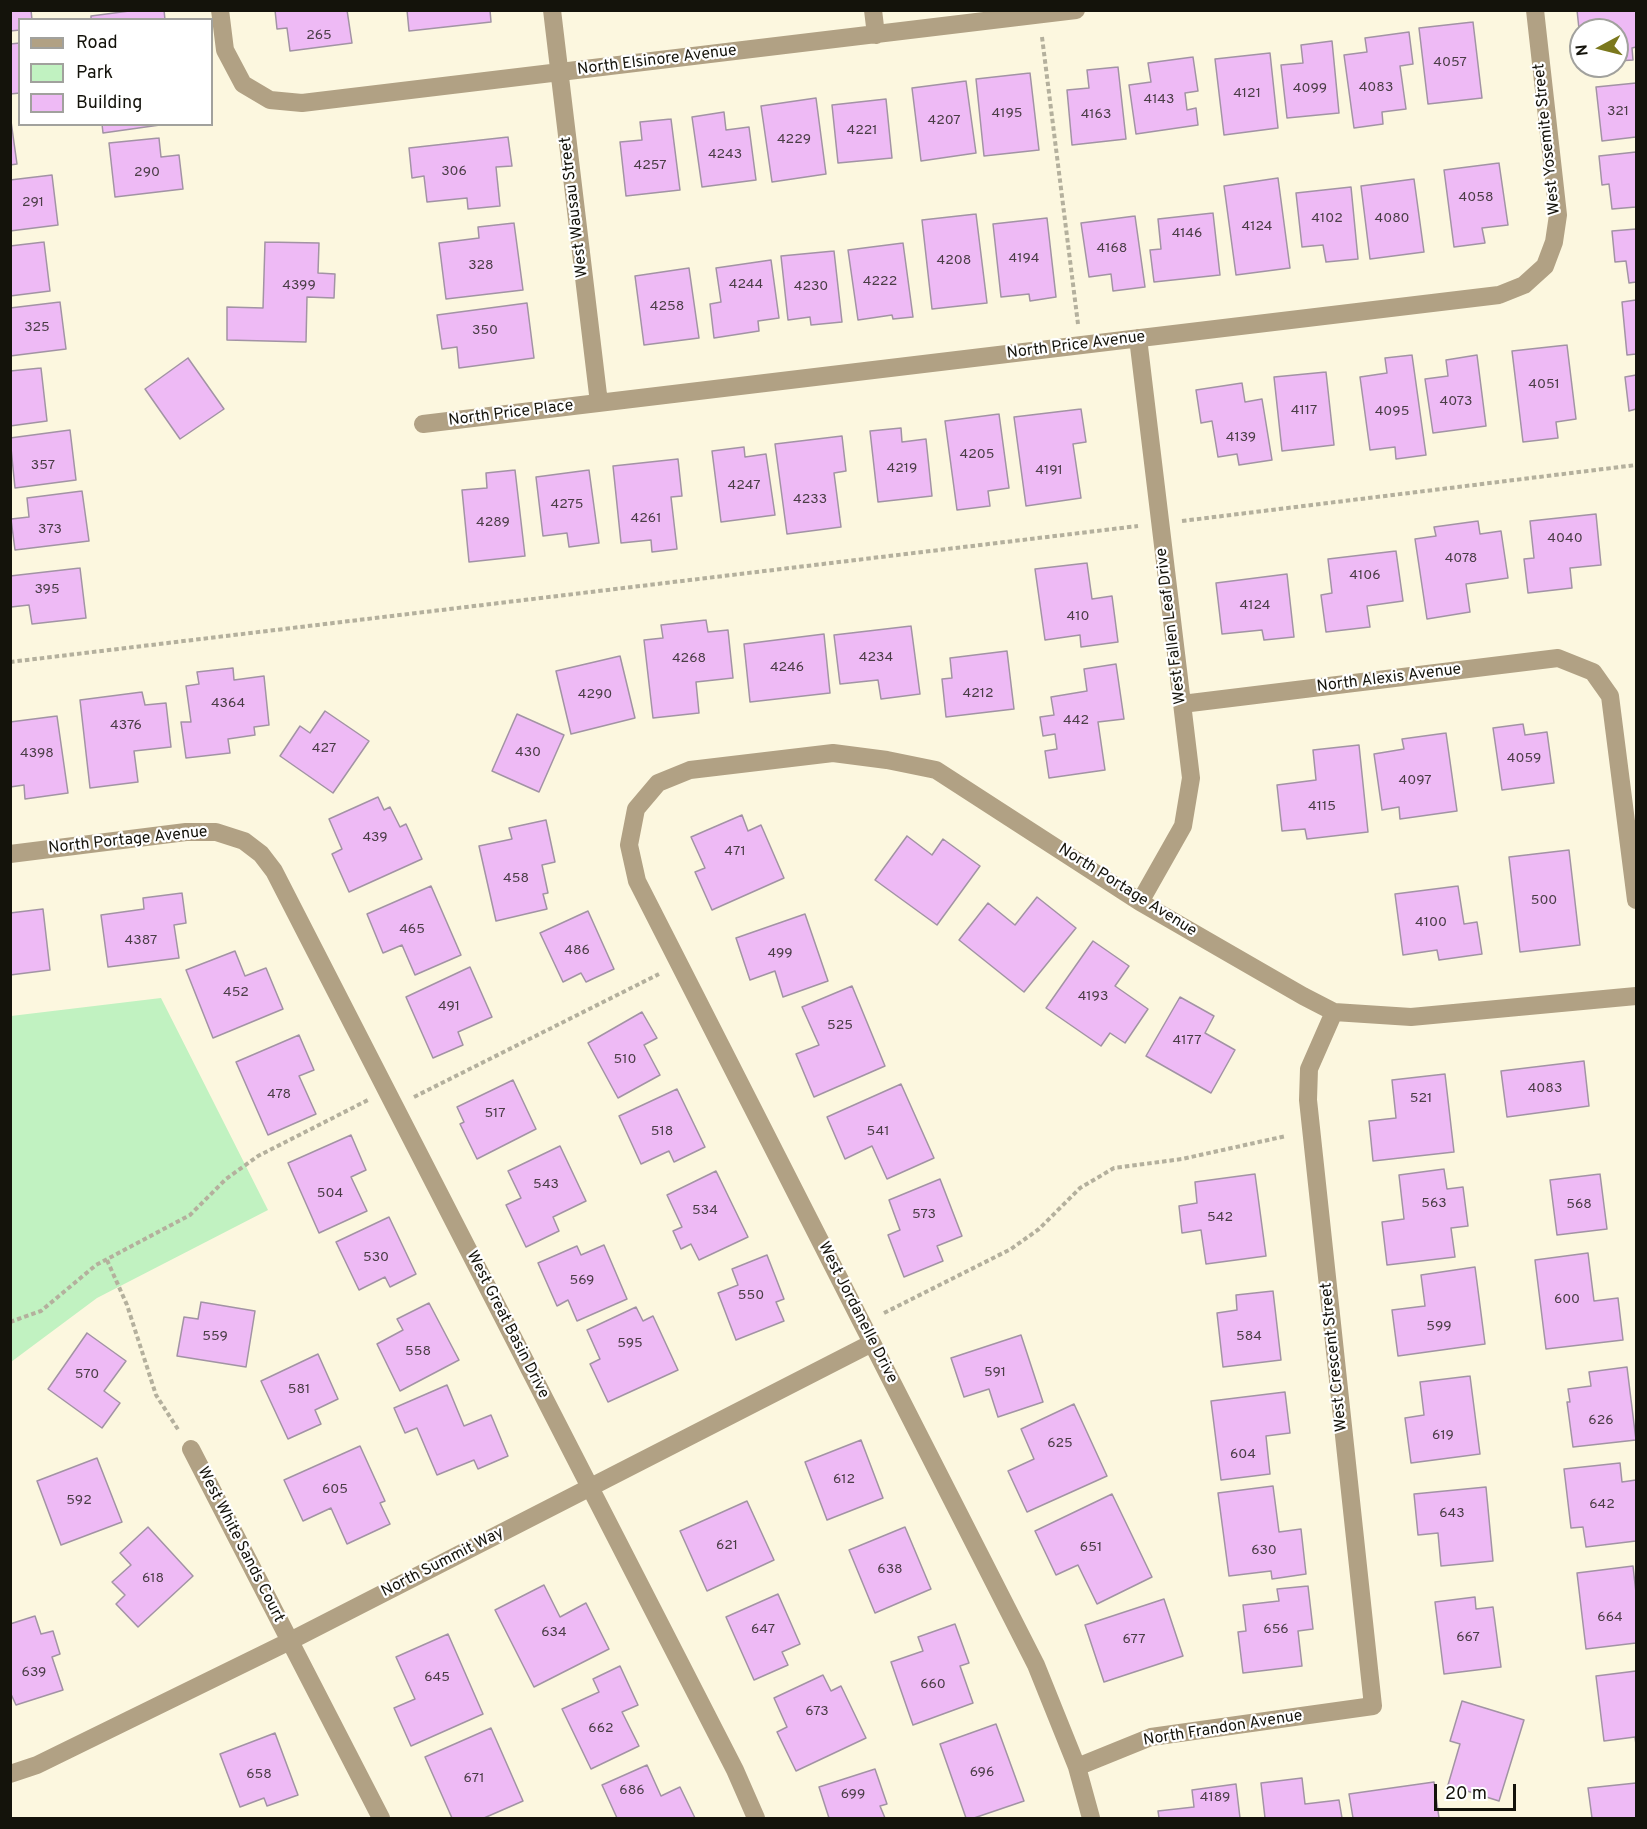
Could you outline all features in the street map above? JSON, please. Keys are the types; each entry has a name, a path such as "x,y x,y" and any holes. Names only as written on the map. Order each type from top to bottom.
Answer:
{"street":[{"name":"North Elsinore Avenue","path":"220,10 225,50 243,84 270,100 302,103 1076,10"},
{"name":"West Wausau Street","path":"552,10 599,404"},
{"path":"873,10 876,35"},
{"name":"West Yosemite Street","path":"1535,10 1558,215 1554,242 1545,266"},
{"name":"North Price Avenue","path":"599,404 1499,295 1524,285 1545,266"},
{"name":"West Fallen Leaf Drive","path":"1138,338 1191,778 1183,826 1140,902"},
{"name":"North Price Place","path":"423,424 599,404"},
{"name":"North Alexis Avenue","path":"1182,704 1558,658 1593,672 1610,696 1636,900"},
{"name":"North Portage Avenue","path":"636,809 657,783 690,770 832,753 887,760 936,770 1140,902 1334,1012 1411,1017 1636,996"},
{"name":"West Jordanelle Drive","path":"636,809 629,845 637,881 1036,1665 1077,1767 1091,1818"},
{"name":"North Portage Avenue","path":"10,854 186,832 216,832 244,841"},
{"name":"West Great Basin Drive","path":"244,841 261,854 274,871 735,1770 756,1818"},
{"name":"West Crescent Street","path":"1334,1012 1309,1069 1308,1100 1373,1706"},
{"name":"North Summit Way","path":"10,1774 37,1765 290,1641 872,1342"},
{"name":"West White Sands Court","path":"191,1449 381,1818"},
{"name":"North Frandon Avenue","path":"1077,1767 1151,1737 1373,1706"}],"path":[{"path":"1039,13 1081,345"},
{"path":"10,662 1636,465"},
{"path":"10,1322 41,1311 79,1278 107,1260 190,1215 231,1174 258,1156 390,1099 679,963"},
{"path":"884,1313 1011,1249 1038,1229 1080,1188 1114,1168 1182,1158 1286,1136"},
{"path":"107,1260 126,1305 156,1395 191,1449"}],"green space":[{"path":"161,998 268,1210 97,1298 11,1362 11,1016"}],"building":[{"path":"10,10 31,10 32,18 18,18 18,30 10,31"},
{"path":"137,10 164,10 165,18 91,18 91,16"},
{"path":"275,10 347,10 352,43 290,51 287,28 277,29"},
{"path":"407,10 490,10 491,22 409,31"},
{"path":"1577,10 1636,10 1636,47 1632,48 1633,60 1629,60 1629,18 1578,18"},
{"path":"1473,22 1482,98 1428,104 1419,28"},
{"path":"1409,32 1413,64 1400,66 1406,109 1382,112 1383,124 1354,128 1344,55 1367,52 1365,38"},
{"path":"1332,41 1339,113 1287,118 1281,65 1303,63 1301,45"},
{"path":"18,43 18,93 10,94 10,44"},
{"path":"1270,53 1278,128 1224,135 1215,59"},
{"path":"1193,57 1198,91 1185,93 1187,110 1196,108 1198,125 1136,134 1129,85 1151,82 1148,63"},
{"path":"1118,67 1126,139 1072,145 1067,90 1089,88 1087,70"},
{"path":"1030,73 1039,150 984,156 976,79"},
{"path":"966,81 976,153 921,161 912,88"},
{"path":"1636,83 1636,137 1602,141 1596,87"},
{"path":"816,98 826,174 772,182 761,106"},
{"path":"886,99 892,158 838,163 832,105"},
{"path":"724,112 726,130 749,127 756,180 702,187 692,117"},
{"path":"10,114 17,164 10,165"},
{"path":"671,119 680,190 626,196 620,142 642,140 640,122"},
{"path":"102,126 153,126 103,133"},
{"path":"508,137 512,166 496,167 500,206 468,209 467,198 427,202 424,176 412,178 409,148"},
{"path":"159,138 161,157 179,155 183,189 115,197 109,143"},
{"path":"1636,152 1636,207 1612,209 1609,184 1602,185 1599,156"},
{"path":"1499,163 1508,225 1482,228 1485,243 1454,247 1444,170"},
{"path":"52,175 58,225 10,231 10,180"},
{"path":"1278,178 1290,268 1236,275 1224,186"},
{"path":"1414,179 1424,252 1370,259 1361,186"},
{"path":"1351,187 1358,259 1326,262 1323,245 1302,247 1296,193"},
{"path":"1213,213 1220,275 1154,282 1150,250 1161,249 1158,219"},
{"path":"976,214 987,303 932,309 922,220"},
{"path":"1135,216 1145,287 1113,291 1111,274 1089,277 1081,223"},
{"path":"1047,218 1056,297 1030,301 1029,294 1001,297 993,224"},
{"path":"514,223 523,290 446,299 439,243 479,238 478,227"},
{"path":"1636,229 1636,282 1629,283 1626,261 1615,262 1612,231"},
{"path":"44,242 50,291 10,296 10,246"},
{"path":"265,242 319,243 318,273 335,274 334,298 307,297 306,342 227,340 227,307 263,308"},
{"path":"903,243 913,317 893,319 892,315 858,320 848,250"},
{"path":"834,251 842,322 811,325 810,317 788,320 781,256"},
{"path":"771,260 779,318 758,321 759,331 714,338 710,304 721,302 716,268"},
{"path":"689,268 699,338 644,345 635,276"},
{"path":"1636,300 1636,354 1627,355 1622,302"},
{"path":"60,302 66,349 10,356 10,308"},
{"path":"527,303 534,358 459,368 457,347 442,349 437,315"},
{"path":"1567,345 1576,419 1556,422 1558,438 1523,442 1512,351"},
{"path":"1412,355 1426,455 1396,459 1395,447 1370,450 1360,377 1387,373 1385,358"},
{"path":"1477,355 1486,426 1433,433 1425,379 1448,376 1446,360"},
{"path":"188,358 224,409 180,439 145,389"},
{"path":"41,368 47,421 10,426 10,371"},
{"path":"1326,372 1334,445 1282,451 1274,377"},
{"path":"1636,375 1636,409 1629,411 1625,377"},
{"path":"1242,383 1245,402 1262,399 1272,460 1239,465 1237,454 1218,457 1212,421 1201,423 1196,390"},
{"path":"1081,409 1086,442 1073,444 1081,498 1026,506 1014,417"},
{"path":"999,414 1009,488 988,491 990,506 957,510 945,421"},
{"path":"901,428 902,442 926,439 932,496 878,502 870,431"},
{"path":"70,430 76,480 15,488 10,438"},
{"path":"842,436 846,471 834,473 841,527 787,534 775,444"},
{"path":"744,447 745,457 766,454 775,515 721,522 712,451"},
{"path":"678,459 682,496 671,497 677,549 652,552 651,540 621,543 613,466"},
{"path":"515,470 525,556 469,562 462,490 487,488 486,473"},
{"path":"589,470 599,543 569,547 567,533 543,536 536,477"},
{"path":"82,491 89,541 15,550 11,519 29,517 27,498"},
{"path":"1596,514 1601,565 1570,568 1572,588 1528,593 1524,559 1534,558 1530,521"},
{"path":"1478,521 1480,534 1501,531 1508,578 1466,584 1470,612 1427,619 1415,539 1436,536 1434,527"},
{"path":"1396,551 1403,601 1367,606 1370,627 1326,632 1321,595 1332,593 1328,559"},
{"path":"1087,563 1092,599 1112,596 1118,642 1081,647 1080,635 1045,640 1035,569"},
{"path":"80,568 86,618 32,624 29,605 11,607 10,576"},
{"path":"1287,574 1294,637 1264,640 1262,630 1222,634 1216,583"},
{"path":"706,620 708,632 728,630 733,678 696,682 699,713 653,718 644,640 663,638 661,625"},
{"path":"911,626 920,694 881,699 878,680 840,684 834,635"},
{"path":"824,634 830,693 750,702 744,644"},
{"path":"1007,651 1014,709 946,717 942,679 952,678 950,658"},
{"path":"620,656 635,718 571,734 556,671"},
{"path":"1116,664 1124,719 1098,722 1105,770 1049,778 1045,751 1057,749 1055,734 1043,736 1040,717 1054,715 1051,697 1087,691 1084,669"},
{"path":"233,668 234,680 264,676 269,725 254,727 255,735 228,739 230,753 186,758 181,722 191,722 186,686 199,684 197,672"},
{"path":"142,692 145,705 166,703 171,747 134,751 138,782 90,788 80,700"},
{"path":"325,711 369,741 333,793 280,756 300,726 310,733"},
{"path":"517,714 564,735 539,792 492,771"},
{"path":"57,716 68,793 25,799 24,785 10,787 10,722"},
{"path":"1523,724 1525,735 1547,732 1554,783 1502,790 1493,728"},
{"path":"1446,733 1457,811 1400,819 1399,807 1382,810 1374,754 1404,749 1402,739"},
{"path":"1359,745 1368,832 1307,839 1305,829 1282,831 1277,785 1316,780 1313,750"},
{"path":"378,797 384,810 390,807 400,827 406,824 422,859 349,892 332,854 342,849 329,819"},
{"path":"742,815 748,831 761,825 784,878 712,910 695,872 705,868 691,837"},
{"path":"546,820 555,862 542,865 548,893 543,894 547,909 496,921 479,846 512,839 509,828"},
{"path":"907,836 932,855 943,839 980,866 937,925 875,880"},
{"path":"1569,850 1580,945 1520,952 1509,857"},
{"path":"431,886 461,955 415,975 402,945 383,953 367,914"},
{"path":"1458,886 1464,924 1477,922 1482,954 1439,960 1437,950 1403,955 1395,894"},
{"path":"182,893 186,923 174,925 179,958 108,967 101,915 144,909 143,898"},
{"path":"1037,897 1076,928 1024,992 959,940 988,903 1015,925"},
{"path":"43,909 50,970 10,975 10,913"},
{"path":"588,911 614,969 586,982 581,973 563,982 540,933"},
{"path":"805,914 828,981 783,997 775,971 750,980 736,938"},
{"path":"1093,941 1129,966 1115,986 1148,1009 1125,1043 1110,1033 1101,1046 1046,1008"},
{"path":"235,951 245,976 266,968 283,1009 213,1038 186,970"},
{"path":"470,967 492,1017 458,1032 463,1045 433,1058 406,997"},
{"path":"852,986 885,1066 814,1097 796,1054 819,1045 802,1007"},
{"path":"1180,997 1214,1016 1205,1033 1235,1050 1211,1093 1146,1056"},
{"path":"642,1012 657,1038 644,1045 660,1075 618,1098 588,1043"},
{"path":"299,1035 314,1070 299,1076 316,1114 268,1135 236,1062"},
{"path":"1584,1061 1589,1106 1507,1117 1501,1071"},
{"path":"1445,1074 1454,1152 1373,1161 1369,1121 1396,1118 1392,1080"},
{"path":"513,1080 536,1129 477,1159 460,1124 464,1122 457,1107"},
{"path":"901,1084 934,1158 887,1179 872,1146 845,1159 827,1117"},
{"path":"677,1089 705,1147 674,1162 669,1151 641,1164 619,1116"},
{"path":"351,1135 366,1170 351,1177 367,1211 319,1233 288,1163"},
{"path":"560,1146 586,1201 553,1217 559,1231 526,1247 506,1205 521,1198 508,1171"},
{"path":"1444,1169 1447,1189 1463,1187 1468,1226 1451,1228 1455,1257 1387,1265 1382,1222 1404,1219 1399,1175"},
{"path":"716,1171 748,1237 699,1260 691,1244 681,1249 673,1231 682,1227 667,1195"},
{"path":"1255,1174 1266,1256 1206,1264 1201,1230 1182,1233 1179,1206 1197,1203 1195,1182"},
{"path":"1600,1174 1607,1229 1557,1235 1550,1180"},
{"path":"940,1179 962,1236 937,1246 943,1261 904,1277 888,1235 900,1230 889,1200"},
{"path":"389,1217 416,1274 390,1287 385,1277 359,1290 336,1242"},
{"path":"604,1245 627,1299 577,1321 568,1300 557,1306 538,1263 577,1246 581,1255"},
{"path":"1588,1253 1594,1301 1618,1298 1623,1340 1546,1349 1535,1260"},
{"path":"767,1255 784,1299 776,1302 784,1321 736,1340 718,1293 738,1285 732,1269"},
{"path":"1475,1267 1485,1344 1398,1356 1392,1310 1425,1306 1421,1275"},
{"path":"1273,1291 1281,1360 1223,1367 1217,1313 1237,1310 1236,1295"},
{"path":"201,1302 255,1311 246,1367 177,1356 184,1317 198,1319"},
{"path":"429,1303 459,1360 400,1391 377,1344 403,1330 397,1319"},
{"path":"636,1307 643,1321 653,1316 678,1370 608,1402 590,1364 600,1359 587,1330"},
{"path":"87,1333 126,1361 104,1391 120,1403 102,1428 48,1389"},
{"path":"1021,1335 1043,1402 998,1417 989,1389 964,1397 951,1358"},
{"path":"318,1354 338,1399 315,1410 321,1424 288,1439 261,1381"},
{"path":"1627,1367 1636,1440 1573,1447 1567,1402 1570,1402 1568,1389 1591,1386 1589,1372"},
{"path":"1470,1376 1480,1454 1411,1463 1405,1418 1424,1415 1420,1382"},
{"path":"447,1385 464,1426 491,1415 508,1456 478,1469 474,1460 437,1475 417,1428 405,1433 394,1408"},
{"path":"1285,1392 1290,1433 1266,1436 1270,1474 1221,1480 1211,1401"},
{"path":"1074,1404 1107,1476 1027,1512 1008,1471 1034,1459 1021,1429"},
{"path":"861,1440 883,1498 827,1520 805,1462"},
{"path":"360,1446 385,1501 380,1503 390,1524 347,1544 331,1508 303,1521 284,1480"},
{"path":"97,1458 122,1522 61,1545 37,1481"},
{"path":"1620,1463 1622,1482 1636,1480 1636,1541 1586,1547 1583,1527 1571,1528 1564,1469"},
{"path":"1273,1486 1279,1532 1301,1529 1306,1574 1272,1579 1271,1571 1229,1576 1218,1493"},
{"path":"1486,1487 1493,1561 1441,1566 1438,1533 1418,1535 1414,1494"},
{"path":"1112,1494 1152,1577 1097,1604 1078,1565 1056,1575 1035,1531"},
{"path":"747,1501 774,1560 707,1591 680,1531"},
{"path":"148,1527 193,1576 138,1627 116,1604 125,1595 112,1582 131,1565 120,1553"},
{"path":"905,1527 931,1589 875,1613 849,1550"},
{"path":"1633,1566 1636,1593 1636,1643 1586,1649 1577,1573"},
{"path":"544,1585 560,1617 586,1603 609,1649 534,1687 495,1610"},
{"path":"1308,1586 1313,1629 1298,1631 1302,1666 1243,1673 1238,1632 1246,1631 1243,1605 1279,1601 1277,1589"},
{"path":"778,1594 800,1644 782,1652 788,1665 754,1680 726,1617"},
{"path":"1475,1597 1476,1609 1493,1607 1501,1667 1444,1674 1435,1602"},
{"path":"1164,1599 1183,1656 1104,1682 1085,1625"},
{"path":"35,1616 41,1634 53,1631 60,1654 52,1657 63,1690 16,1705 10,1692 10,1624"},
{"path":"955,1624 969,1663 960,1666 973,1703 913,1725 891,1662 923,1651 918,1637"},
{"path":"448,1634 483,1714 411,1746 394,1708 415,1699 396,1657"},
{"path":"620,1666 638,1705 622,1712 639,1746 591,1769 562,1709 599,1692 593,1679"},
{"path":"1636,1671 1636,1745 1635,1737 1604,1741 1596,1676"},
{"path":"823,1675 831,1691 841,1686 866,1738 796,1771 777,1732 787,1727 774,1698"},
{"path":"1462,1701 1524,1720 1499,1801 1448,1785 1460,1744 1450,1741"},
{"path":"996,1724 1024,1801 974,1818 966,1818 940,1744"},
{"path":"491,1728 523,1801 484,1818 452,1818 425,1757"},
{"path":"275,1733 298,1795 267,1806 264,1798 240,1807 220,1754"},
{"path":"647,1765 661,1796 680,1787 695,1818 617,1818 602,1785"},
{"path":"875,1769 887,1804 880,1806 885,1818 829,1818 819,1787"},
{"path":"1302,1778 1305,1804 1339,1800 1342,1818 1265,1818 1261,1783"},
{"path":"1434,1782 1439,1818 1353,1818 1349,1794"},
{"path":"1636,1783 1636,1818 1592,1818 1588,1788"},
{"path":"1236,1784 1240,1818 1159,1818 1158,1811 1194,1807 1192,1790"}]}
